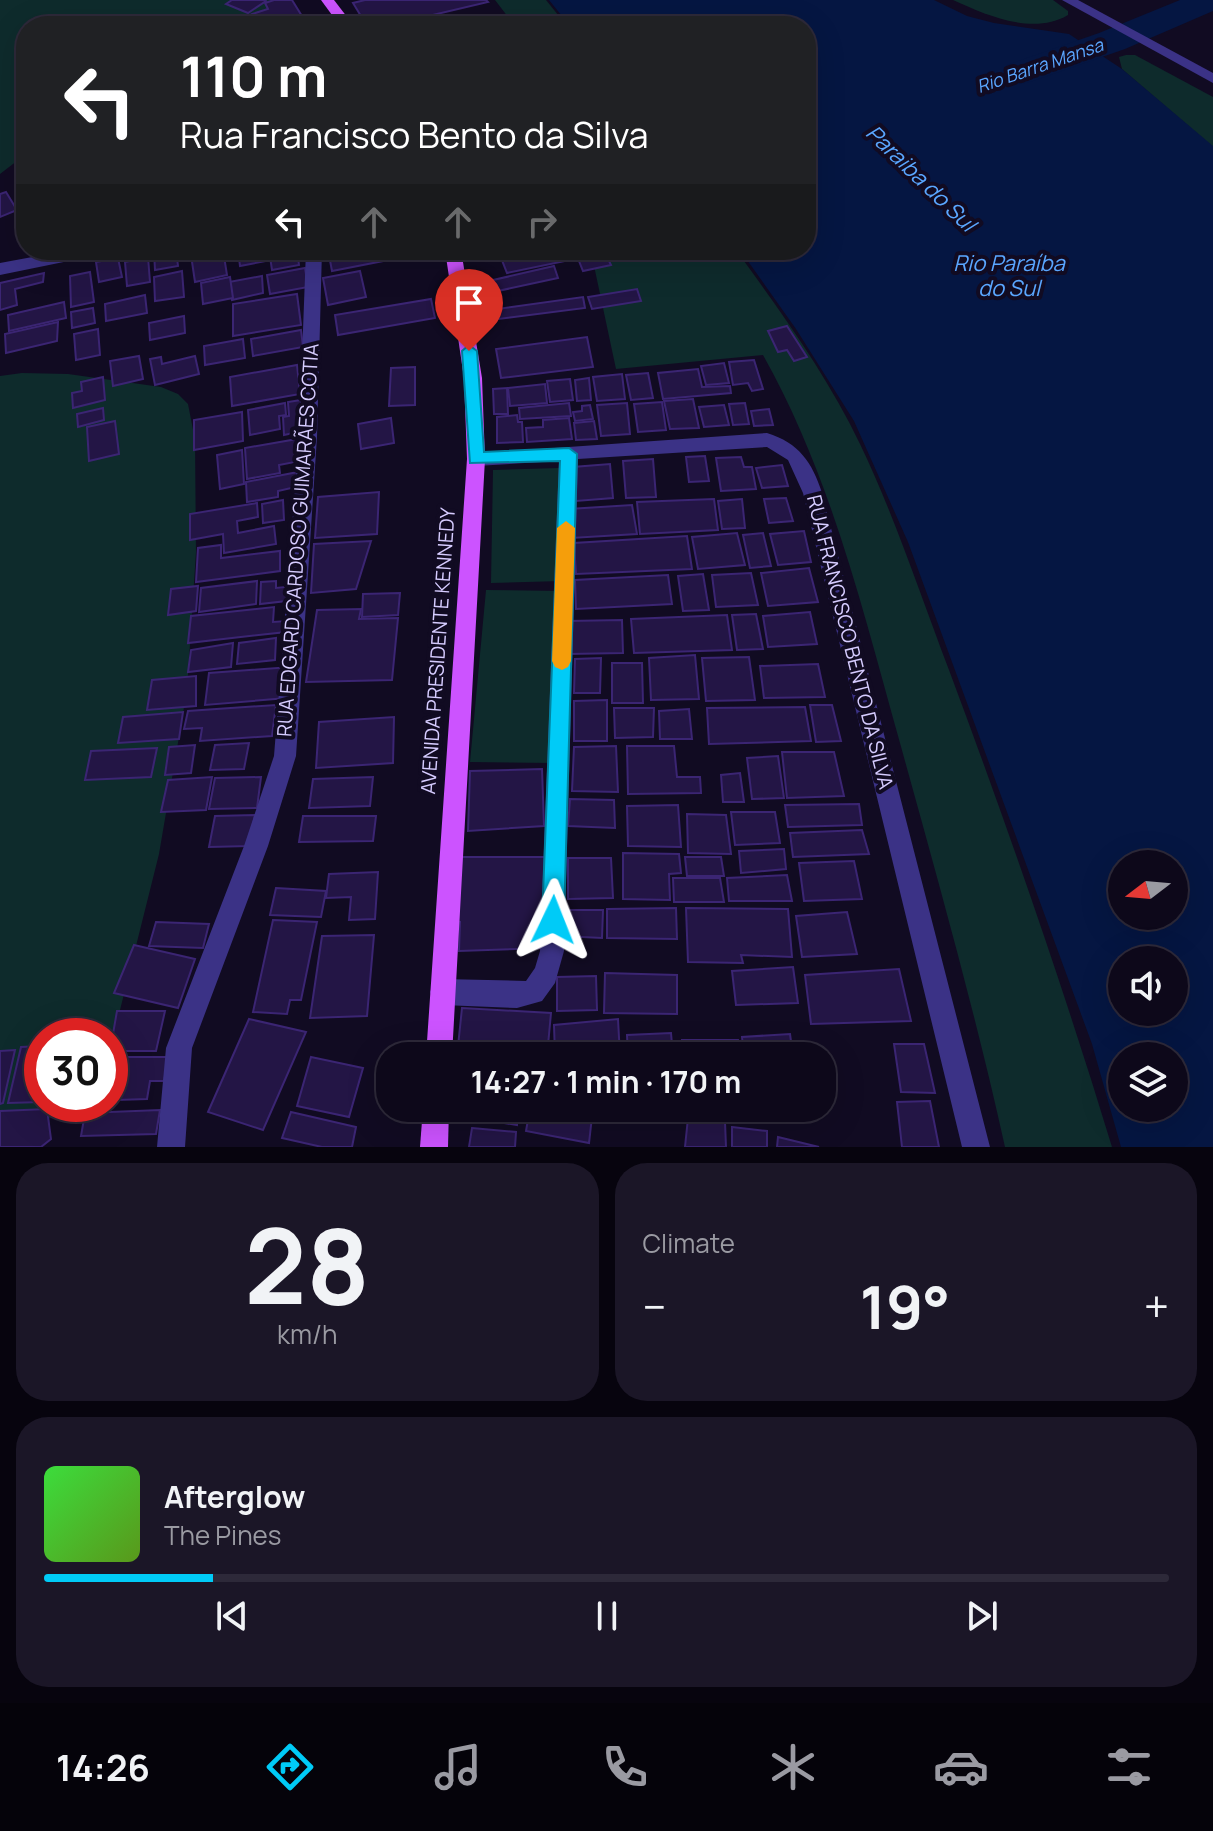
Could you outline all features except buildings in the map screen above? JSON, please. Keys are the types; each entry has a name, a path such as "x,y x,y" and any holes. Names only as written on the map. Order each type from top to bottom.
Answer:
{"main road":[{"path":"327,0 339,16"},
{"name":"AVENIDA PRESIDENTE KENNEDY","path":"440,1042 476,459 473,378 455,260"},
{"path":"434,1147 435,1122"}],"street":[{"path":"1068,0 1213,79"},
{"path":"0,269 46,260"},
{"name":"RUA EDGARD CARDOSO GUIMARÃES COTIA","path":"171,1147 179,1048 256,846 285,756 308,437 314,260"},
{"name":"RUA FRANCISCO BENTO DA SILVA","path":"476,459 767,440 782,444 798,459 816,504 976,1147"},
{"path":"443,992 517,995 533,992 546,974 552,951 569,454"}],"green space":[{"path":"0,0 280,0 286,16 16,16 16,162 0,174"},
{"path":"495,0 546,0 559,16 507,16"},
{"path":"953,0 1053,0 1068,11 1068,15 1040,24 1025,23 995,17"},
{"path":"1135,55 1213,97 1213,147 1122,69 1119,57"},
{"path":"743,260 833,393 873,472 896,528 971,729 1014,848 1112,1147 1005,1147 955,944 843,545 808,448 763,355 616,369 593,261"},
{"path":"68,374 161,387 178,394 188,404 195,440 196,552 187,690 159,854 118,1018 24,1018 24,1122 43,1122 0,1146 0,376"},
{"path":"559,468 562,581 491,583 493,470"},
{"path":"486,590 561,591 554,763 470,762"}],"water":[{"name":"Rio Paraíba do Sul","path":"549,0 934,0 967,16 994,23 1069,34 1122,69 1213,146 1213,1147 1121,1147 1114,1122 1188,1122 1188,1042 1108,1042 1108,1101 1092,1044 908,542 854,421 796,329 747,260 816,260 816,16 562,16"}],"waterway":[{"name":"Rio Barra Mansa","path":"1020,73 1112,41 1210,0"}],"slow traffic":[{"path":"562,661 566,528"}],"route":[{"path":"469,351 476,459 569,454 553,920"}],"water label":[{"name":"Paraiba do Sul","path":"921,178"}]}
